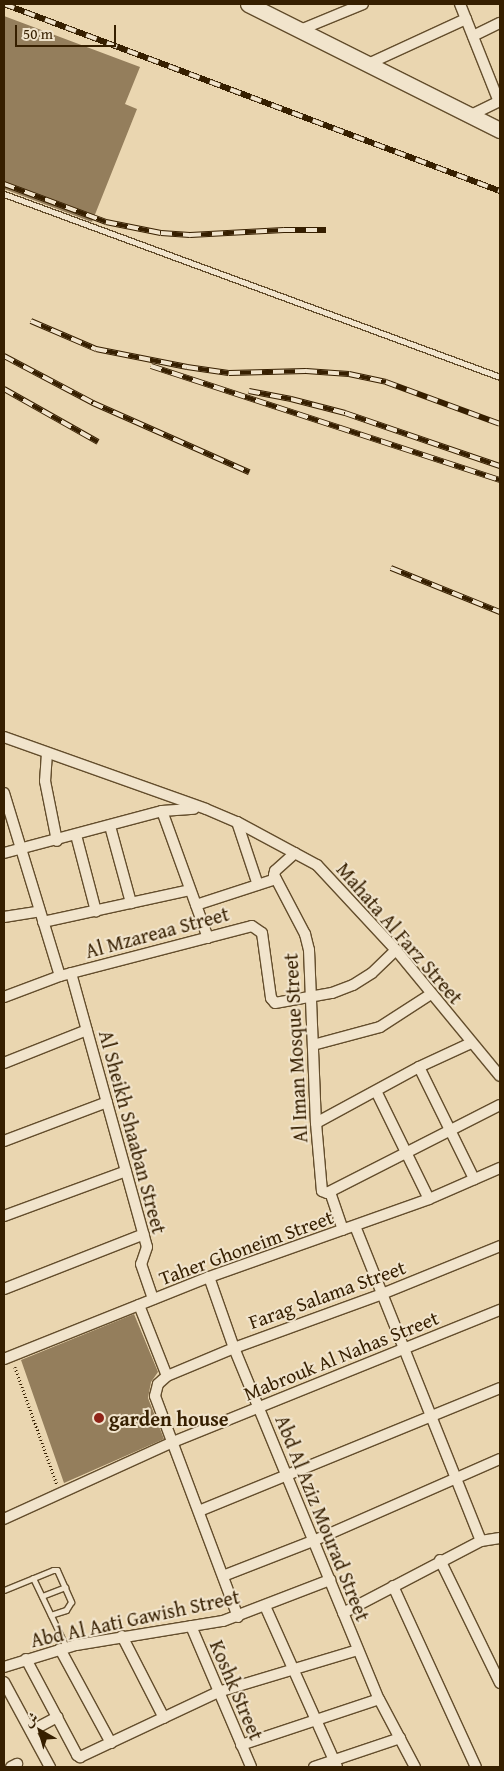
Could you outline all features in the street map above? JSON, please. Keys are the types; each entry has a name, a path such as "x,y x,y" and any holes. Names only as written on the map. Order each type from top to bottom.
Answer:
{"street":[{"path":"248,4 500,130"},
{"path":"300,30 363,4"},
{"path":"460,4 500,102 471,115"},
{"path":"368,64 466,19"},
{"path":"473,36 500,22"},
{"name":"Mahata Al Farz Street","path":"4,737 237,822 317,865 396,950 500,1076"},
{"path":"47,753 45,781 56,841"},
{"path":"4,793 60,976"},
{"path":"4,853 56,841 162,811 180,808 206,810"},
{"path":"162,811 208,938"},
{"path":"237,822 258,885"},
{"path":"110,826 131,903"},
{"path":"76,835 96,911"},
{"path":"196,906 276,879 275,871 295,853"},
{"name":"Al Iman Mosque Street","path":"276,879 301,926 307,942 320,1189 328,1193"},
{"path":"43,922 190,890"},
{"path":"4,917 40,911"},
{"name":"Al Mzareaa Street","path":"4,997 60,976 252,926 262,933 272,1001 275,1003 311,997"},
{"path":"311,997 332,993 353,985 372,973 396,950"},
{"name":"Al Sheikh Shaaban Street","path":"71,973 144,1234 147,1247 141,1264 153,1299"},
{"path":"313,1045 380,1027 431,994"},
{"path":"4,1063 87,1030"},
{"path":"316,1123 419,1068 471,1043"},
{"path":"419,1068 474,1179"},
{"path":"376,1091 408,1153 428,1199"},
{"path":"4,1142 107,1102"},
{"path":"342,1230 328,1193 500,1105"},
{"name":"Taher Ghoneim Street","path":"7,1358 209,1277 428,1199 500,1168"},
{"path":"4,1216 126,1171"},
{"path":"355,1226 480,1541"},
{"path":"4,1289 144,1234"},
{"name":"Farag Salama Street","path":"167,1376 234,1348 382,1294 500,1246"},
{"name":"Abd Al Aziz Mourad Street","path":"209,1277 234,1348 358,1650 379,1699 415,1767"},
{"path":"139,1305 167,1376 156,1388 155,1396 174,1442 238,1617"},
{"name":"Mabrouk Al Nahas Street","path":"4,1519 174,1442 404,1347 500,1310"},
{"path":"199,1511 500,1388"},
{"path":"223,1576 314,1541 500,1458"},
{"path":"343,1613 440,1560 480,1541 500,1538"},
{"path":"440,1560 500,1683"},
{"name":"Abd Al Aati Gawish Street","path":"4,1667 63,1648 122,1636 238,1617 330,1580"},
{"path":"393,1586 476,1767"},
{"path":"265,1606 336,1764"},
{"name":"Koshk Street","path":"191,1626 251,1767"},
{"path":"122,1636 164,1718"},
{"path":"63,1648 111,1743"},
{"path":"26,1659 77,1755 83,1757 218,1692 358,1650"},
{"path":"4,1682 50,1767"},
{"path":"241,1745 379,1699"},
{"path":"30,1731 57,1717"},
{"path":"314,1767 336,1764 400,1738"}],"lane":[{"path":"4,194 500,377"},
{"path":"4,1590 55,1570 59,1572 71,1602 66,1610 51,1615"},
{"path":"33,1578 51,1615 63,1648"},
{"path":"42,1596 65,1587"}],"path":[{"path":"7,1358 61,1493"}],"building":[{"path":"4,16 140,67 125,104 137,109 92,222 4,189"},
{"name":"garden house","path":"134,1314 158,1372 151,1382 148,1398 164,1439 64,1483 21,1360"}],"railway":[{"path":"4,4 500,191"},
{"path":"4,184 106,222 161,233 190,235 284,230 326,230"},
{"path":"31,321 96,349 187,367 229,373 306,371 349,374 386,382 500,424"},
{"path":"4,356 93,403 249,472"},
{"path":"151,366 500,480"},
{"path":"4,389 98,442"},
{"path":"249,391 291,399 345,413 500,466"},
{"path":"391,568 500,612"}],"place":[{"name":"garden house","path":"99,1418"}]}
